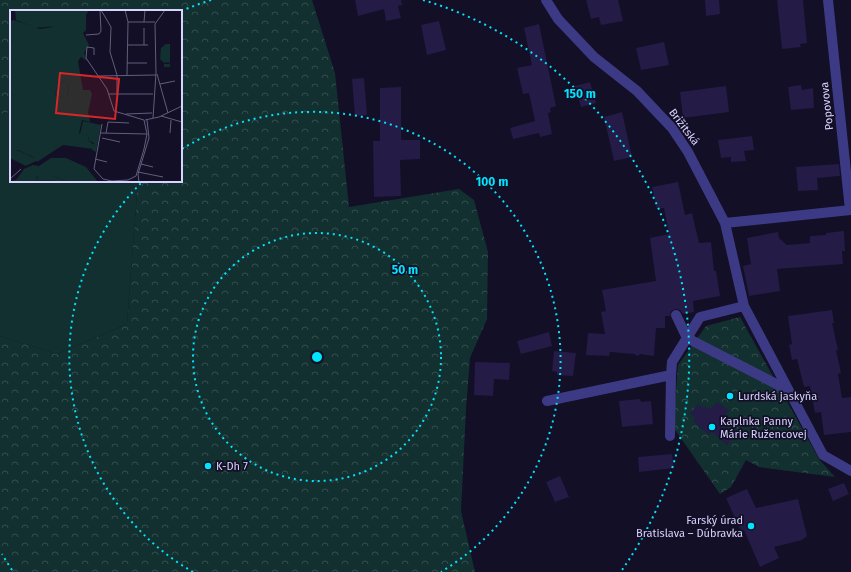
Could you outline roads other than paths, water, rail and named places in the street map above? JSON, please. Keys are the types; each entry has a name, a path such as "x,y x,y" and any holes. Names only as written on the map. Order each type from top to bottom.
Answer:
{"street":[{"name":"Brižitská","path":"546,0 558,19 594,57 637,91 672,128 688,152 725,223 744,306 823,455 851,471"},
{"name":"Popovova","path":"725,223 850,210 828,0"},
{"path":"670,436 672,362 700,317 744,306"},
{"path":"676,315 687,338 788,390"},
{"path":"547,401 671,375"}],"place":[{"name":"Lurdská jaskyňa","path":"730,396"},
{"name":"Kaplnka Panny Márie Ružencovej","path":"712,427"},
{"name":"K-Dh 7","path":"208,466"},
{"name":"Farský úrad Bratislava – Dúbravka","path":"751,526"}]}
